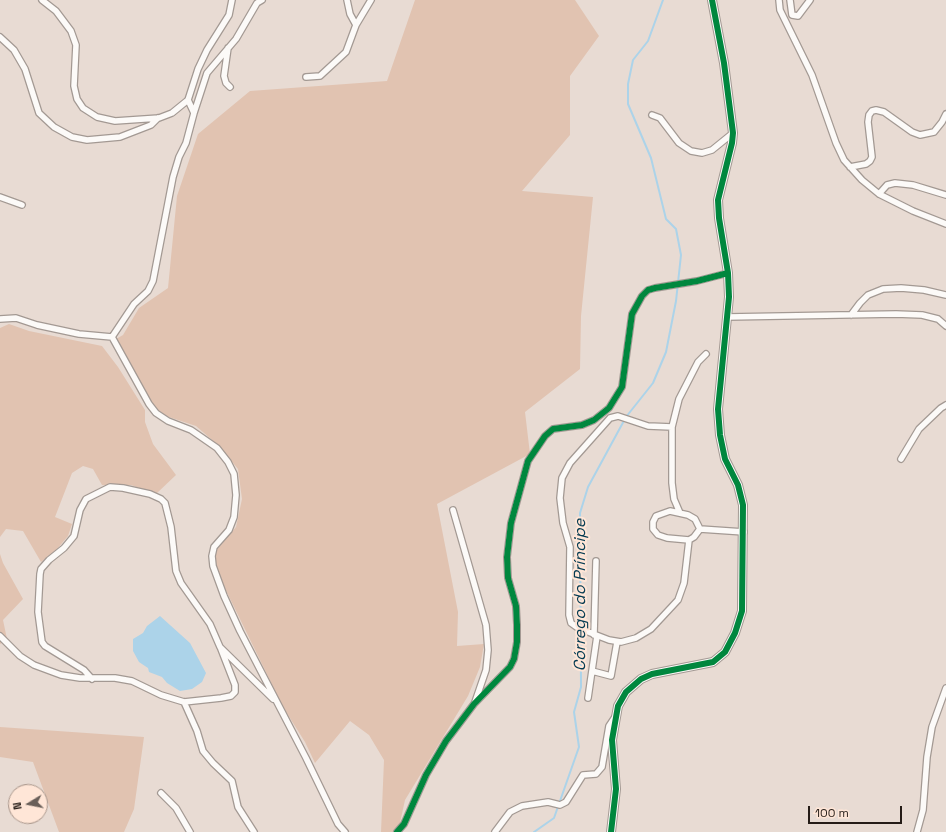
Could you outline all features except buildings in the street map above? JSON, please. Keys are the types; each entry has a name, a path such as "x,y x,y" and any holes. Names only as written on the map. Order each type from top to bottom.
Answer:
{"street":[{"path":"42,0 56,12 71,31 76,45 74,86 77,98 83,108 97,117 115,121 158,118 172,113 188,100 198,69 207,50 229,15 232,0"},
{"path":"347,0 350,14 356,25"},
{"path":"306,77 320,76 346,52 351,42 356,25 371,0"},
{"path":"611,832 616,789 612,740 615,716 618,706 626,692 640,679 652,674 713,662 725,652 735,633 742,611 744,532 743,505 738,485 725,459 720,435 718,409 729,297 728,273 718,210 719,194 732,143 733,133 724,62 712,0"},
{"path":"779,0 780,10 812,75 836,143 850,167 862,180 879,194 946,224"},
{"path":"790,0 792,15 798,16 810,0"},
{"path":"112,337 134,304 148,291 153,281 172,176 186,143 207,73 236,39 258,1"},
{"path":"0,37 14,50 25,69 39,113 54,127 72,136 87,140 120,136 151,125 158,118"},
{"path":"228,48 224,76 226,83 230,87"},
{"path":"188,100 194,113"},
{"path":"850,167 866,164 872,157 868,122 869,115 872,111 876,110 884,112 912,132 920,134 934,132 946,114"},
{"path":"652,115 660,118 679,143 691,151 702,153 712,150 733,133"},
{"path":"879,194 887,185 895,183 913,185 945,193"},
{"path":"0,197 22,205"},
{"path":"397,832 404,824 426,774 446,741 474,704 510,667 514,659 517,642 516,612 508,578 507,556 511,523 528,461 545,436 553,429 582,425 594,420 609,408 622,387 632,314 637,303 648,290 670,285 686,284 728,273"},
{"path":"851,315 868,295 883,289 924,290 946,295"},
{"path":"727,318 922,315 938,319 946,326"},
{"path":"0,319 16,318 79,334 112,337"},
{"path":"112,337 149,404 156,413 168,421 191,430 217,448 231,468 236,495 234,518 229,530 214,547 212,556 213,566 240,631 338,824 345,832"},
{"path":"680,513 674,499 672,483 672,427 679,399 698,362 706,354"},
{"path":"901,459 920,429 946,405"},
{"path":"672,427 648,426 618,416 610,418 570,463 562,478 560,498 563,523 570,547 571,564 569,615 571,623 578,628 596,636 617,642 636,638 651,630 678,600 684,583 689,540"},
{"path":"0,636 20,656 34,665 61,675 92,678 115,678 132,681 161,695 184,702 231,696 235,692 235,685 210,624 181,583 176,571 171,526 167,508 161,499 150,494 123,488 110,487 86,499 80,510 74,536 64,548 48,560 41,569 38,612 42,642 45,646 84,670 92,678"},
{"path":"453,510 486,625 488,650 486,670 474,704"},
{"path":"670,511 695,519 700,529 694,537 689,540 667,538 658,535 653,529 653,522 656,516 670,511"},
{"path":"700,529 744,532"},
{"path":"588,698 596,636 596,561"},
{"path":"592,671 611,676 617,642"},
{"path":"220,647 278,704"},
{"path":"917,832 923,810 927,757 932,727 946,688"},
{"path":"184,702 197,731 203,751 213,764 232,781 238,807 254,832"},
{"path":"495,832 510,812 522,806 548,802 558,804 566,802 583,775 596,774 602,766 609,726 615,716"},
{"path":"161,793 176,808 190,832"}],"shaded area":[{"path":"415,0 575,0 599,36 570,76 570,135 522,191 593,197 581,316 580,369 525,412 530,454 437,504 458,612 457,646 484,644 480,667 468,696 405,800 398,832 381,832 384,760 369,735 350,721 315,763 305,742 283,707 215,568 215,552 236,527 242,499 238,469 219,446 196,426 166,416 151,404 116,339 123,335 139,308 168,288 177,196 198,134 250,91 387,81"},
{"path":"9,324 29,331 102,346 118,367 145,410 145,422 153,444 176,475 156,494 131,485 102,485 93,469 83,466 72,473 55,517 72,524 68,536 57,549 41,562 23,531 6,529 0,537 0,328"},
{"path":"0,554 3,563 23,599 3,620 7,639 0,644"},
{"path":"0,727 144,737 134,809 124,832 59,832 48,802 48,784 41,784 33,762 0,757"}],"water":[{"path":"160,616 190,643 206,673 202,682 192,689 180,691 167,683 162,677 149,672 148,668 139,662 133,651 133,639 143,633 147,626"}],"waterway":[{"name":"Córrego do Príncipe","path":"534,832 554,818 579,747 574,712 581,687 580,513 588,487 626,417 653,383 666,352 676,301 681,255 676,229 666,219 651,158 628,104 628,84 633,60 648,41 663,0"}],"cycle path":[{"path":"611,832 616,789 612,740 618,706 626,692 641,679 652,674 713,662 725,652 735,633 742,611 743,505 738,485 725,459 720,435 718,409 729,297 728,273 719,218 718,200 732,143 733,133 724,63 712,0"},
{"path":"397,832 404,824 426,775 446,741 474,704 510,667 514,659 517,642 516,606 508,578 507,557 511,523 528,461 545,436 553,429 582,425 594,420 609,408 622,387 632,314 642,296 648,290 697,281 728,273"}]}
